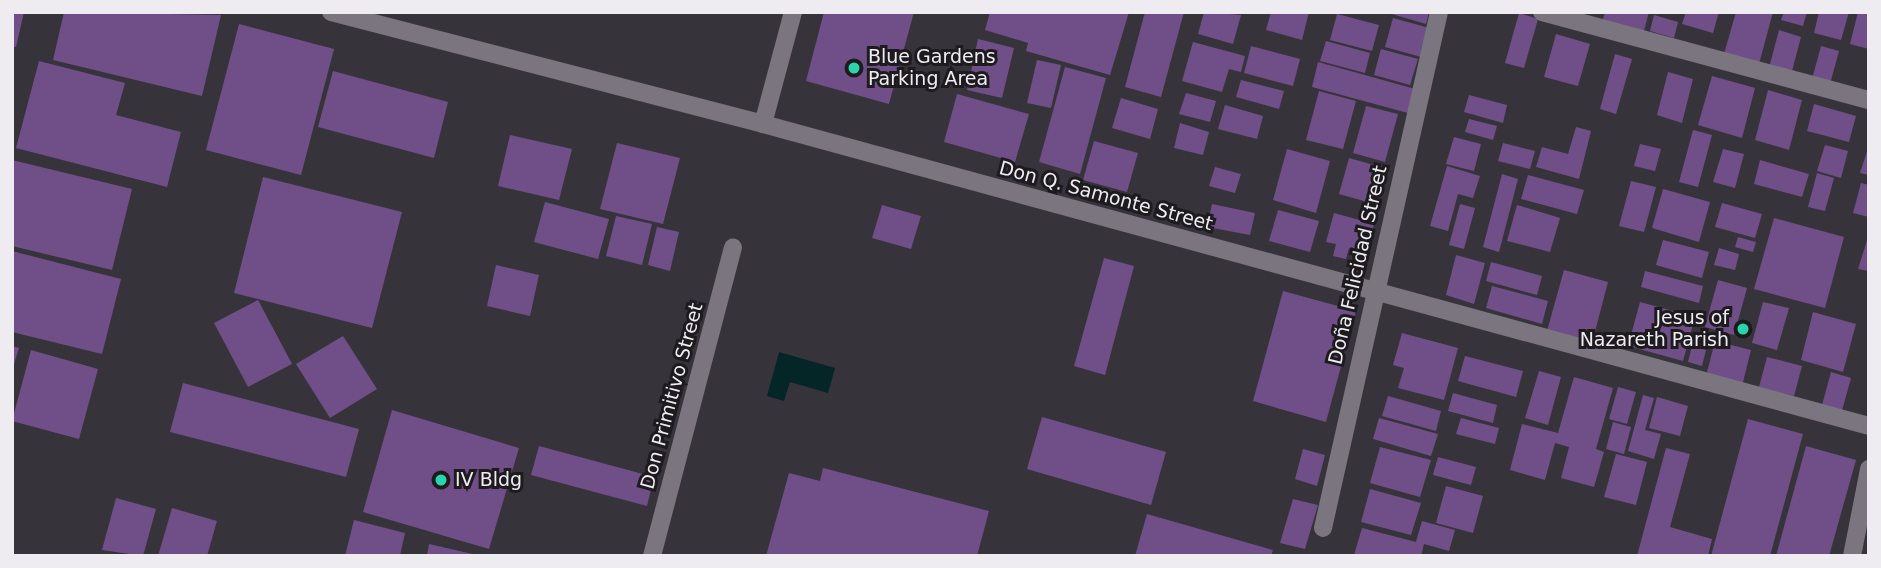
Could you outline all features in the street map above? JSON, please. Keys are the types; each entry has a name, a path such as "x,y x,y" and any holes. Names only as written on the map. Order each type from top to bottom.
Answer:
{"street":[{"name":"Don Q. Samonte Street","path":"331,12 763,124 1869,426"},
{"path":"763,124 793,12"},
{"name":"Doña Felicidad Street","path":"1322,528 1372,292 1439,12"},
{"path":"1542,12 1869,100"},
{"name":"Don Primitivo Street","path":"652,556 733,247"},
{"path":"1852,556 1869,469"}],"shaded area":[{"path":"779,352 835,368 828,393 790,382 784,401 767,396"}],"building":[{"path":"12,12 24,12 16,47 12,46"},
{"path":"64,12 221,15 202,96 53,60"},
{"path":"824,12 914,12 889,104 806,81"},
{"path":"990,12 1129,12 1110,75 1026,51 1028,43 985,30"},
{"path":"1145,12 1184,12 1161,97 1125,87"},
{"path":"1204,12 1241,15 1233,44 1198,34"},
{"path":"1271,12 1309,12 1302,40 1266,30"},
{"path":"1385,12 1429,12 1426,24"},
{"path":"1605,12 1649,12 1642,38 1601,27"},
{"path":"1686,12 1719,12 1713,33 1682,24"},
{"path":"1736,12 1773,12 1759,64 1724,54"},
{"path":"1784,12 1807,12 1803,26 1781,20"},
{"path":"1819,12 1849,12 1841,40 1814,33"},
{"path":"1858,12 1869,12 1869,49 1850,44"},
{"path":"1519,13 1538,19 1524,68 1505,63"},
{"path":"1337,14 1379,25 1372,51 1330,40"},
{"path":"1654,15 1678,22 1674,38 1650,31"},
{"path":"1393,18 1433,29 1425,58 1385,47"},
{"path":"239,24 334,49 301,175 206,150"},
{"path":"1779,30 1801,37 1791,75 1769,68"},
{"path":"1556,34 1590,44 1578,86 1544,77"},
{"path":"978,39 1014,48 1002,98 967,90"},
{"path":"1326,41 1370,53 1365,73 1320,61"},
{"path":"1193,42 1245,56 1241,72 1229,69 1222,92 1182,81"},
{"path":"1251,46 1300,59 1293,86 1244,73"},
{"path":"1821,46 1839,51 1830,84 1812,79"},
{"path":"1381,49 1418,59 1410,85 1374,75"},
{"path":"1615,54 1632,59 1616,114 1600,109"},
{"path":"1037,60 1061,65 1051,108 1027,103"},
{"path":"39,61 125,83 116,115 181,132 167,187 16,148"},
{"path":"1318,62 1415,89 1408,113 1312,87"},
{"path":"1065,67 1106,78 1080,174 1039,162"},
{"path":"333,71 448,102 434,158 318,127"},
{"path":"1668,72 1693,79 1682,123 1657,115"},
{"path":"1712,76 1755,88 1742,138 1698,125"},
{"path":"1241,80 1284,91 1279,109 1236,97"},
{"path":"1768,90 1802,100 1789,150 1755,140"},
{"path":"1319,91 1356,101 1343,149 1306,140"},
{"path":"1186,93 1216,101 1210,122 1179,114"},
{"path":"957,94 1029,114 1015,162 944,142"},
{"path":"1469,95 1507,105 1503,123 1464,112"},
{"path":"1121,98 1158,109 1150,139 1112,128"},
{"path":"1814,104 1856,116 1849,142 1807,131"},
{"path":"1225,105 1263,116 1257,139 1218,129"},
{"path":"1366,106 1398,114 1385,162 1353,153"},
{"path":"1469,119 1497,126 1493,140 1465,132"},
{"path":"1180,123 1209,132 1203,155 1174,148"},
{"path":"1576,127 1591,131 1579,179 1536,167 1542,147 1568,154"},
{"path":"1693,130 1712,135 1698,187 1679,182"},
{"path":"510,135 572,149 559,200 498,186"},
{"path":"1454,137 1481,144 1474,171 1446,164"},
{"path":"1094,141 1138,153 1127,192 1083,180"},
{"path":"617,143 680,158 663,224 600,209"},
{"path":"1503,143 1535,151 1530,169 1498,161"},
{"path":"1640,144 1661,149 1655,171 1634,166"},
{"path":"1825,145 1848,151 1841,178 1817,171"},
{"path":"1869,145 1869,175 1860,173"},
{"path":"1287,149 1330,161 1316,213 1273,200"},
{"path":"1723,149 1744,154 1735,188 1713,182"},
{"path":"1349,158 1388,169 1378,205 1339,194"},
{"path":"12,160 132,189 112,270 12,246"},
{"path":"1760,160 1809,174 1802,197 1754,184"},
{"path":"1447,166 1480,176 1473,198 1458,194 1448,231 1430,226"},
{"path":"1215,167 1241,174 1235,193 1209,186"},
{"path":"1817,173 1834,178 1825,211 1808,207"},
{"path":"1502,174 1518,179 1499,252 1483,247"},
{"path":"1528,175 1584,190 1577,214 1521,199"},
{"path":"263,177 402,212 372,328 234,293"},
{"path":"1631,181 1656,187 1644,232 1619,226"},
{"path":"1861,183 1869,185 1869,217 1853,213"},
{"path":"1663,189 1710,202 1699,242 1652,228"},
{"path":"545,202 609,219 598,259 534,242"},
{"path":"1722,203 1762,214 1755,238 1715,227"},
{"path":"1212,204 1255,213 1250,235 1207,227"},
{"path":"1460,204 1475,208 1464,249 1449,245"},
{"path":"882,205 921,216 911,249 872,238"},
{"path":"1517,205 1560,218 1550,252 1507,241"},
{"path":"1278,210 1319,221 1310,252 1269,241"},
{"path":"1334,213 1374,224 1367,253 1349,248 1346,259 1333,256 1336,244 1326,242"},
{"path":"616,216 652,224 642,265 606,256"},
{"path":"1774,218 1844,237 1825,308 1754,289"},
{"path":"657,227 679,232 670,271 648,265"},
{"path":"1869,234 1869,271 1858,269"},
{"path":"1738,237 1756,242 1753,252 1735,247"},
{"path":"1663,240 1709,252 1702,278 1656,265"},
{"path":"1719,248 1739,254 1735,270 1714,265"},
{"path":"12,251 121,279 102,354 12,332"},
{"path":"1456,255 1485,263 1474,304 1446,295"},
{"path":"1104,258 1134,266 1105,375 1074,366"},
{"path":"1491,262 1542,276 1537,295 1486,281"},
{"path":"496,265 539,275 530,316 487,306"},
{"path":"1564,270 1608,282 1592,343 1547,331"},
{"path":"1645,271 1703,286 1699,303 1641,287"},
{"path":"1718,280 1747,288 1734,335 1705,327"},
{"path":"1492,286 1548,301 1542,324 1486,308"},
{"path":"1283,291 1356,311 1326,422 1253,401"},
{"path":"258,300 292,364 248,387 214,323"},
{"path":"1640,302 1695,317 1683,361 1628,346"},
{"path":"1763,302 1789,308 1777,350 1752,343"},
{"path":"1813,312 1856,324 1843,372 1801,360"},
{"path":"1402,333 1458,348 1444,400 1398,388 1404,368 1393,365"},
{"path":"343,336 377,389 330,418 296,364"},
{"path":"1715,341 1751,350 1742,386 1706,376"},
{"path":"12,346 19,348 13,367 12,367"},
{"path":"1692,346 1706,350 1702,366 1688,362"},
{"path":"31,350 98,369 79,439 12,421"},
{"path":"1465,356 1523,371 1516,397 1458,381"},
{"path":"1767,357 1802,366 1794,396 1759,387"},
{"path":"1539,371 1561,377 1548,425 1525,418"},
{"path":"1831,372 1851,378 1841,414 1821,409"},
{"path":"1574,377 1613,388 1596,449 1604,452 1594,487 1561,478 1569,447 1555,443 1545,480 1510,470 1522,424 1558,433"},
{"path":"183,383 359,429 346,477 170,432"},
{"path":"1618,387 1636,392 1627,424 1609,419"},
{"path":"1453,393 1497,405 1493,423 1448,411"},
{"path":"1643,395 1654,398 1645,430 1661,434 1654,459 1628,451"},
{"path":"1388,396 1441,411 1436,431 1382,416"},
{"path":"1657,397 1688,406 1680,436 1649,428"},
{"name":"IV Bldg","path":"392,410 519,448 489,549 363,512"},
{"path":"1042,417 1166,452 1151,505 1027,469"},
{"path":"1379,418 1438,434 1431,456 1373,439"},
{"path":"1461,418 1499,428 1495,444 1456,434"},
{"path":"1748,419 1803,434 1770,556 1711,556"},
{"path":"1613,422 1631,427 1624,454 1606,449"},
{"path":"539,446 654,477 647,506 531,475"},
{"path":"1806,446 1856,460 1829,556 1776,556"},
{"path":"1380,447 1431,460 1420,497 1370,483"},
{"path":"1666,448 1690,454 1670,527 1712,539 1708,556 1637,556"},
{"path":"1303,449 1325,455 1317,486 1295,479"},
{"path":"1616,454 1647,462 1636,505 1604,497"},
{"path":"1438,457 1476,467 1471,485 1433,475"},
{"path":"823,468 989,511 977,556 766,556 789,473 820,481"},
{"path":"1446,486 1483,496 1473,533 1436,523"},
{"path":"1370,489 1421,503 1411,535 1361,522"},
{"path":"116,498 156,509 143,556 102,550"},
{"path":"1293,499 1318,505 1305,549 1280,543"},
{"path":"172,508 217,521 207,556 158,556"},
{"path":"1147,514 1273,550 1271,556 1135,556"},
{"path":"354,520 405,533 400,556 345,556"},
{"path":"1422,521 1455,530 1449,551 1424,544 1421,556 1354,555 1362,528 1416,542"},
{"path":"429,544 477,555 477,556 427,556"}],"place":[{"name":"Blue Gardens Parking Area","path":"854,68"},
{"name":"Jesus of Nazareth Parish","path":"1743,329"},
{"name":"IV Bldg","path":"441,480"}]}
